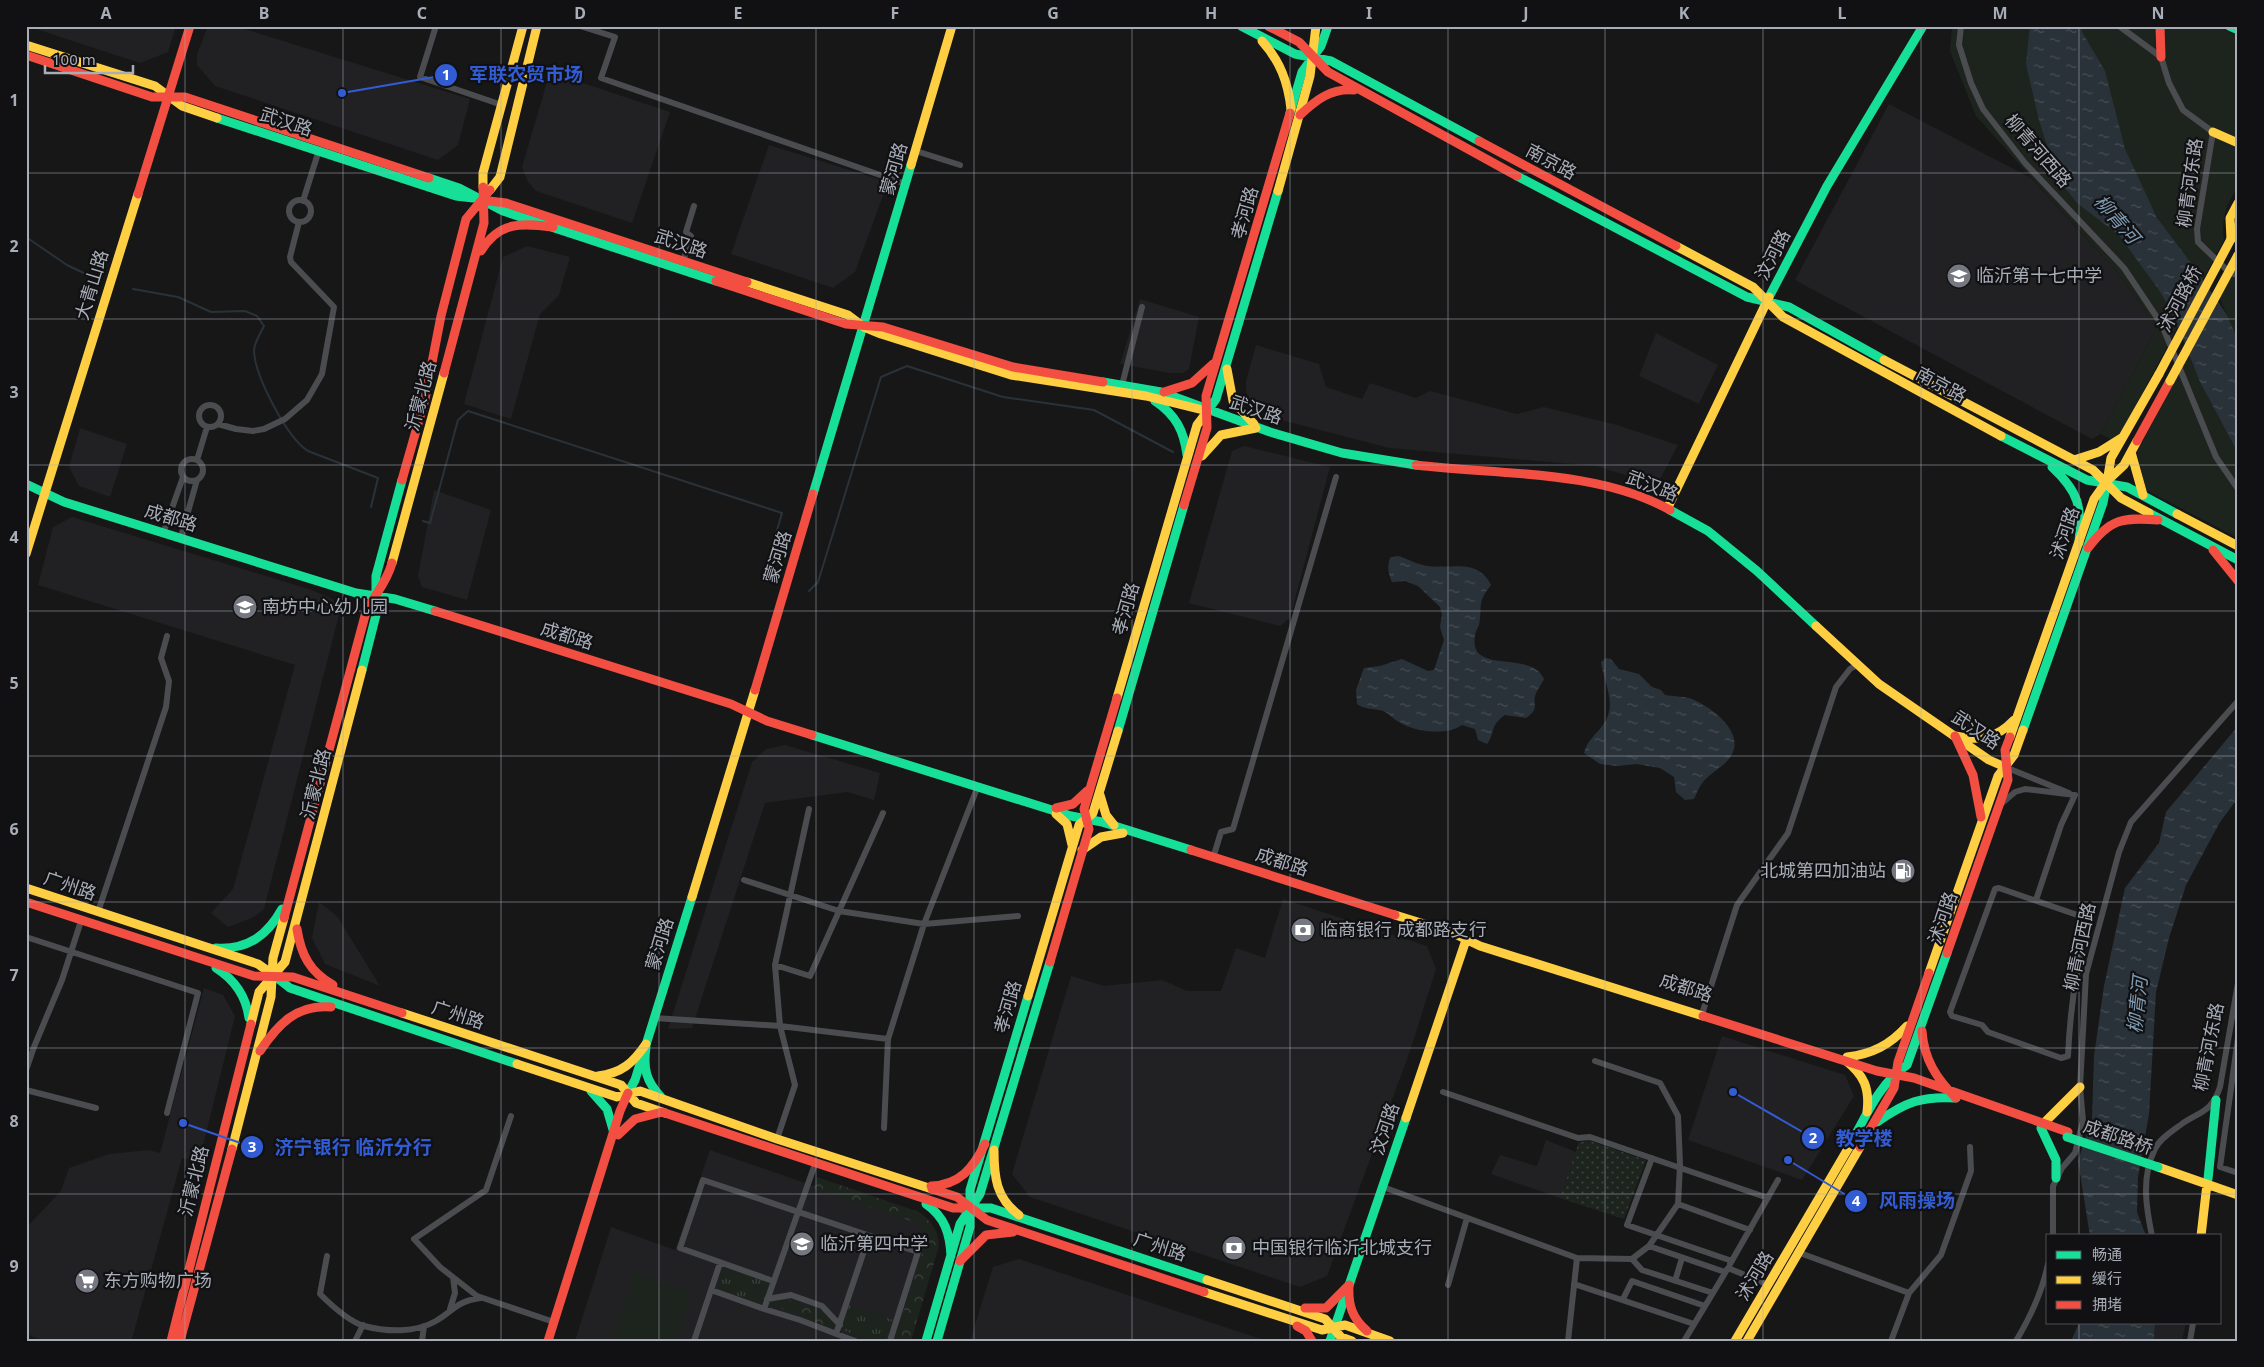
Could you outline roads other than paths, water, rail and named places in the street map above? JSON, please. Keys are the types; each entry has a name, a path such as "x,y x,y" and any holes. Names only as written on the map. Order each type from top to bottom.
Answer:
{"main road":[{"name":"大青山路","path":"26,554 190,26"},
{"name":"沂蒙北路","path":"174,1340 255,1058 271,997 273,958 366,612 375,595 388,579 471,272 484,223 484,172 523,26"},
{"name":"沂蒙北路","path":"174,1340 258,992 285,962 296,926 376,615 376,576 425,399 441,316 466,219 500,177 537,26"},
{"name":"蒙河路","path":"548,1341 616,1134 625,1112 628,1095 635,1080 749,712 952,26"},
{"name":"南京路","path":"1241,26 1295,54 1330,61 1562,187 1753,286 1783,318 2036,454 2087,480 2127,487 2238,546"},
{"name":"南京路","path":"1268,26 1299,42 1328,72 1548,193 1738,292 1767,303 1789,307 1937,389 2093,470 2122,498 2238,560"},
{"name":"孝河路","path":"926,1341 960,1224 980,1194 994,1150 1088,828 1084,810 1187,461 1198,425 1216,399 1300,115 1314,57 1311,41 1316,26"},
{"name":"孝河路","path":"937,1341 970,1227 970,1190 1072,846 1079,825 1094,813 1207,428 1208,410 1206,396 1302,72 1322,46 1328,26"},
{"name":"汶河路","path":"1668,507 1767,303 1827,186 1923,26"},
{"path":"2160,26 2161,57"},
{"path":"2229,26 2238,30"},
{"path":"1254,33 1274,53 1283,70 1290,87 1291,109"},
{"name":"武汉路","path":"26,44 155,86 182,106 456,196 506,203 848,315 864,327 881,334 1011,374 1146,396 1191,408 1208,410"},
{"name":"武汉路","path":"26,55 152,97 185,97 458,188 503,211 846,324 864,327 883,327 1013,368 1161,392 1193,402 1208,410 1258,428 1342,454 1418,465 1577,480 1626,491 1668,507 1708,531 1757,571 1879,684 1989,760 2005,767"},
{"path":"1300,115 1328,92 1342,88 1365,92"},
{"path":"2213,132 2238,143"},
{"path":"2231,239 2230,218 2238,203"},
{"path":"471,272 485,243 500,228 513,224 553,227"},
{"path":"2231,239 2238,226"},
{"name":"沭河路桥","path":"2159,374 2231,239"},
{"name":"沭河路","path":"1895,1073 1907,1065 2008,780 2005,767 2005,750 2094,499 2106,482 2124,465 2238,255"},
{"path":"1161,392 1181,389 1192,384 1206,374 1218,358"},
{"path":"1227,364 1233,400 1258,428"},
{"name":"沭河路","path":"1735,1341 1895,1073 1998,776 2014,755 2088,548 2103,504 2111,458 2159,374"},
{"path":"1146,396 1170,410 1181,425 1186,441 1187,461"},
{"path":"1197,463 1221,435 1258,428"},
{"path":"2074,460 2099,452 2123,437"},
{"path":"2131,452 2143,496"},
{"path":"2036,454 2068,481 2077,494 2081,510 2079,543"},
{"name":"成都路","path":"26,484 64,502 356,592 375,595"},
{"name":"成都路","path":"26,490 67,497 375,595 394,604 729,708 749,712 1086,820 1453,933 1466,940 1846,1059"},
{"path":"2088,548 2103,528 2118,520 2138,518 2165,521"},
{"path":"2207,543 2225,562 2238,581"},
{"name":"成都路","path":"749,712 767,721 1053,809"},
{"path":"1955,736 1978,741 1993,738 2007,728 2018,714"},
{"path":"1955,736 1964,752 1978,788 1982,822"},
{"path":"1072,846 1066,824 1053,809 1073,804 1082,798 1091,787"},
{"path":"1082,850 1101,836 1120,830 1106,815 1101,804 1100,791"},
{"name":"成都路","path":"1120,830 1451,938 1482,941 1703,1011 1877,1071 1895,1073 2042,1126"},
{"name":"广州路","path":"26,888 258,964 290,988 352,1010 617,1097 640,1091 777,1139 957,1197 987,1220 1283,1318 1322,1330 1345,1325 1390,1341"},
{"path":"190,943 223,949 256,942 269,930 291,893"},
{"name":"广州路","path":"26,902 254,976 293,977 621,1085 636,1103 814,1164 953,1208 990,1208 1325,1318 1341,1337 1352,1341"},
{"path":"296,926 299,945 305,961 318,977 358,999"},
{"name":"汶河路","path":"1328,1341 1383,1187 1466,940"},
{"path":"188,955 218,969 232,979 242,993 248,1009 250,1025"},
{"path":"255,1058 270,1035 282,1022 300,1010 309,1006 324,1005 352,1010"},
{"path":"1846,1059 1879,1051 1894,1042 1913,1019"},
{"path":"1922,1025 1922,1046 1929,1064 1940,1082 1956,1098"},
{"path":"593,1076 621,1072 632,1064 646,1044"},
{"path":"646,1044 642,1068 646,1080 663,1099"},
{"path":"1846,1059 1860,1072 1866,1081 1869,1099 1866,1119"},
{"name":"成都路","path":"1895,1073 1912,1083 2068,1134"},
{"name":"沭河路","path":"1747,1341 1800,1254 1894,1088 1895,1073"},
{"path":"586,1087 602,1101 609,1111 616,1134 635,1119 662,1112"},
{"path":"2056,1178 2056,1160 2042,1126 2080,1087"},
{"path":"1874,1124 1909,1102 1926,1096 1956,1098"},
{"path":"2202,1234 2216,1100"},
{"name":"蒙河路","path":"553,1341 616,1134"},
{"name":"成都路桥","path":"2068,1134 2208,1182"},
{"path":"918,1184 941,1186 957,1180 973,1168 985,1144"},
{"path":"994,1150 994,1179 998,1196 1011,1210 1028,1221"},
{"path":"2208,1182 2238,1190"},
{"path":"2208,1182 2238,1195"},
{"path":"915,1196 935,1209 945,1222 951,1238 951,1256"},
{"path":"960,1261 986,1235 1002,1232 1024,1233"},
{"path":"1288,1307 1326,1308 1336,1301 1349,1285"},
{"path":"1349,1285 1348,1304 1351,1315 1369,1334"},
{"path":"1283,1318 1306,1331 1312,1341"}],"street":[{"path":"436,26 420,77 502,105"},
{"path":"580,26 615,37 601,78 906,184"},
{"name":"柳青河西路","path":"1961,26 1958,45 1971,83 1983,109 2025,163 2124,268 2162,325 2216,456 2238,489"},
{"path":"2118,26 2161,57"},
{"name":"柳青河东路","path":"2161,57 2169,83 2183,110 2213,132 2197,229 2198,242 2230,273 2238,275"},
{"path":"303,201 319,150"},
{"path":"916,151 960,166"},
{"path":"303,201 310,206 311,213 308,219 299,222 291,218 290,208 294,202 303,201"},
{"path":"683,261 691,236 686,232 694,206"},
{"path":"218,424 221,417 220,410 214,406 207,405 201,409 198,416 201,423 207,427 218,424 253,431 276,424 307,400 322,374 334,306 291,262 290,257 299,222"},
{"path":"1122,385 1142,307"},
{"path":"196,460 207,427"},
{"path":"165,528 183,477 181,470 183,463 190,459 196,460 202,465 203,472 197,480 182,533"},
{"path":"183,477 190,481 197,480"},
{"path":"1213,858 1221,832 1233,829 1336,477"},
{"path":"98,912 166,706 169,681 161,658 167,636"},
{"path":"1703,1011 1737,905 1788,833 1836,687 1850,669 1857,665"},
{"name":"柳青河西路","path":"2056,1178 2075,1153 2083,1121 2080,1087 2086,974 2106,897 2130,822 2238,700"},
{"path":"2005,767 2075,796"},
{"path":"884,1128 888,1039 924,924 978,786"},
{"path":"1999,805 2016,792 2025,789 2075,796"},
{"path":"2036,900 2061,825 2075,796"},
{"path":"777,1139 795,1084 780,1026 775,964 809,809"},
{"path":"775,964 810,976 882,813"},
{"path":"744,880 839,911 924,924 1018,916"},
{"path":"1999,888 2036,900 2086,918 2087,924 2078,962 2070,1012 2068,1056 2061,1058 1988,1032 1982,1025 1952,1016 1950,1012 1995,889 1999,888"},
{"path":"26,1070 62,980 82,921"},
{"path":"26,937 198,993 167,1113"},
{"name":"柳青河东路","path":"2152,1234 2145,1204 2145,1194 2155,1148 2164,1138 2184,1123 2203,1113 2216,1100 2220,1088 2238,983"},
{"path":"654,1018 780,1026 888,1039"},
{"path":"2238,1038 2220,1167 2238,1173"},
{"path":"1383,1187 1577,1258 1632,1259 1649,1246 1678,1204 1680,1168 1678,1116 1660,1083 1595,1061"},
{"path":"26,1090 96,1108"},
{"path":"1443,1092 1578,1138 1590,1137 1768,1198"},
{"path":"511,1116 486,1190 414,1239 440,1267 482,1298 554,1322"},
{"path":"1891,1341 1909,1293 1941,1255 1971,1171 1970,1147"},
{"path":"1652,1158 1627,1225 1732,1261"},
{"path":"764,1309 814,1164"},
{"path":"2053,1234 2053,1186 2056,1178"},
{"path":"773,1281 680,1248 703,1180 918,1252 890,1341"},
{"path":"1684,1341 1778,1180"},
{"path":"1678,1204 1750,1230"},
{"path":"1448,1285 1467,1218"},
{"path":"836,1334 869,1236"},
{"path":"1649,1246 1769,1285"},
{"path":"1800,1254 1909,1293"},
{"path":"327,1256 320,1294 333,1307 363,1325 412,1330 437,1321 464,1300 482,1298"},
{"path":"1568,1341 1577,1258"},
{"path":"1675,1281 1682,1258"},
{"path":"1632,1259 1642,1270 1713,1293"},
{"path":"694,1341 720,1263"},
{"path":"2016,1341 2032,1315 2040,1296 2046,1272"},
{"path":"450,1309 455,1293 453,1277"},
{"path":"1623,1299 1632,1281 1705,1306"},
{"path":"1574,1284 1694,1324"},
{"path":"711,1290 855,1341"},
{"path":"767,1298 791,1295 822,1306 840,1325"},
{"path":"2190,1341 2193,1324"},
{"path":"355,1341 363,1325"},
{"path":"422,1341 424,1326"}],"water":[{"name":"柳青河","path":"2030,26 2081,26 2082,32 2105,71 2125,149 2157,218 2227,315 2238,340 2238,453 2200,382 2172,312 2159,290 2119,235 2077,203 2057,177 2039,120 2026,64"},
{"path":"1397,556 1429,566 1468,567 1477,570 1485,576 1491,585 1483,596 1479,625 1475,635 1475,648 1481,655 1491,659 1527,665 1537,670 1544,679 1536,693 1534,709 1531,715 1526,718 1505,715 1497,722 1487,744 1478,740 1475,729 1462,725 1448,731 1422,730 1405,725 1383,711 1357,704 1356,690 1364,668 1380,666 1402,659 1428,671 1434,670 1444,640 1440,627 1442,615 1440,607 1418,586 1405,581 1392,582 1388,570 1389,561 1390,558"},
{"path":"1606,658 1611,659 1619,669 1639,674 1652,687 1661,690 1665,695 1689,698 1700,703 1717,714 1730,730 1734,738 1731,756 1703,782 1694,799 1685,800 1676,792 1674,777 1660,768 1637,764 1617,766 1600,764 1584,753 1589,741 1603,725 1609,710 1609,694 1601,662"},
{"name":"柳青河","path":"2238,726 2238,798 2220,822 2186,885 2169,938 2156,992 2149,1114 2138,1177 2137,1212 2145,1234 2090,1234 2078,1161 2092,1118 2094,1056 2104,986 2125,888 2159,843 2166,812"},
{"path":"2079,1324 2155,1324 2154,1341 2071,1341"}],"waterway":[{"path":"26,237 67,265 90,276"},
{"path":"133,289 178,297 211,312 245,311 257,316 264,326 254,348 256,362 266,390 282,420 300,444 308,451 378,478 371,507"},
{"path":"809,591 818,582 881,377 907,366 1003,397 1094,410 1173,452"},
{"path":"423,521 430,523 458,420 468,411 782,513 763,579"}],"place":[{"name":"军联农贸市场","path":"342,93"},
{"name":"临沂第十七中学","path":"1959,276"},
{"name":"南坊中心幼儿园","path":"245,607"},
{"name":"北城第四加油站","path":"1903,871"},
{"name":"临商银行 成都路支行","path":"1303,930"},
{"name":"教学楼","path":"1733,1092"},
{"name":"济宁银行 临沂分行","path":"183,1123"},
{"name":"风雨操场","path":"1788,1160"},
{"name":"临沂第四中学","path":"802,1244"},
{"name":"中国银行临沂北城支行","path":"1234,1248"},
{"name":"东方购物广场","path":"87,1281"}]}
